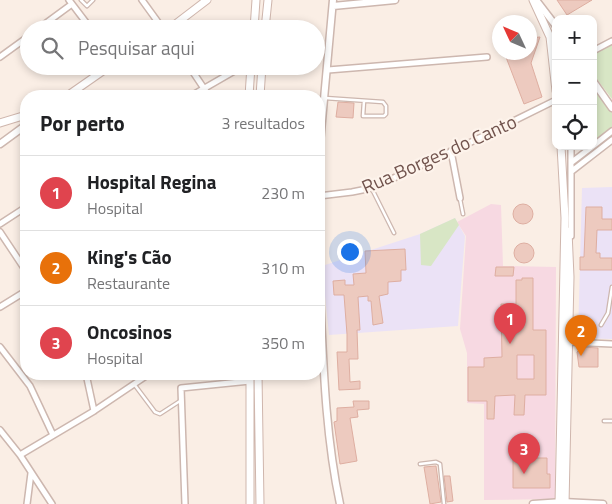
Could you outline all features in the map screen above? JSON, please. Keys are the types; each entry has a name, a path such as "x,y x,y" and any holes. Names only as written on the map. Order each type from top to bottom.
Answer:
{"main road":[{"path":"181,20 207,0"},
{"path":"255,20 256,0"},
{"path":"267,20 268,0"},
{"path":"536,0 547,30 552,51"},
{"path":"76,90 97,75"},
{"path":"249,90 250,75"},
{"path":"260,90 261,75"},
{"path":"0,123 20,117"},
{"path":"561,150 567,277 567,348 562,503"},
{"path":"565,218 570,244 567,277"},
{"path":"250,380 250,504"},
{"path":"258,380 260,504"}],"street":[{"path":"142,0 156,20"},
{"path":"325,98 333,3 395,0"},
{"path":"536,0 552,21"},
{"path":"49,20 70,2 84,20"},
{"path":"597,49 612,41"},
{"path":"1,56 20,42"},
{"path":"328,70 487,57"},
{"path":"195,75 204,88"},
{"path":"201,90 227,75"},
{"path":"597,87 612,108"},
{"name":"Rua Borges do Canto","path":"325,195 372,188 552,102"},
{"path":"0,144 20,129"},
{"path":"597,143 612,131"},
{"path":"572,171 612,140"},
{"path":"570,244 572,224 571,150"},
{"path":"572,162 588,150"},
{"path":"451,151 460,198"},
{"path":"0,224 20,211"},
{"path":"0,232 20,262"},
{"path":"0,307 20,294"},
{"path":"567,348 612,344"},
{"path":"0,347 20,373"},
{"path":"325,379 333,470 340,504"},
{"path":"25,380 53,435"},
{"path":"87,380 94,411"},
{"path":"20,455 94,411 140,380"},
{"path":"185,504 181,388 231,380"},
{"path":"0,430 20,455 52,504"},
{"path":"26,504 31,473"},
{"path":"533,504 603,504"}],"lane":[{"path":"82,0 87,6 93,0"},
{"path":"325,98 383,102 386,106 386,114 384,116 363,116 364,101"},
{"path":"372,188 394,233"},
{"path":"460,198 463,214"},
{"path":"601,325 608,313 612,287"},
{"path":"134,384 155,412 160,414 182,400"},
{"path":"604,422 612,421"},
{"path":"420,464 436,462 440,464 444,504"}],"shaded area":[{"path":"612,187 612,339 578,338 582,188"},
{"path":"491,204 501,205 503,266 556,267 555,499 484,500 484,404 467,403 467,353 460,329 466,236 457,222"},
{"path":"455,218 465,236 458,326 329,335 325,296 325,265 420,234"}],"green space":[{"path":"612,44 612,99 597,79 597,52"},
{"path":"597,89 612,111 612,129 597,141"},
{"path":"455,218 459,225 431,266 421,265 420,234"}],"building":[{"path":"557,0 592,0 567,15"},
{"path":"507,60 532,60 531,63 542,97 524,104"},
{"path":"338,102 354,103 353,118 336,117"},
{"path":"523,204 530,207 533,214 530,221 523,224 516,221 513,214 516,207"},
{"path":"586,207 602,207 602,219 612,219 612,230 597,230 596,253 600,253 600,258 612,258 612,270 580,270 580,257 584,257"},
{"path":"524,243 531,246 534,253 531,260 524,263 517,260 514,253 517,246"},
{"path":"405,249 406,270 401,270 401,281 388,282 388,294 379,296 383,323 373,325 371,301 368,301 368,296 358,297 360,330 357,330 358,359 349,359 350,382 360,381 360,389 339,390 337,352 347,352 347,334 344,295 334,295 333,281 345,280 345,285 354,285 353,274 366,273 365,251"},
{"path":"496,267 514,267 513,276 495,276"},
{"path":"522,278 533,278 533,330 546,330 546,395 525,395 524,415 514,415 515,395 495,396 494,419 487,419 487,401 468,401 468,367 484,367 484,358 502,357 501,304 516,304 516,280 522,280","holes":["517,355 534,355 534,379 517,379"]},
{"path":"582,347 598,348 598,367 579,367 577,352"},
{"path":"353,401 369,401 369,409 357,410 358,417 350,418 357,461 340,464 334,422 337,421 337,408 354,407"},
{"path":"513,446 534,446 534,458 547,458 547,474 550,474 550,488 513,488"},
{"path":"436,466 441,502 430,504 424,467"},
{"path":"444,476 450,476 453,501 447,502"}],"place":[{"name":"Hospital Regina","path":"510,344"},
{"name":"King's Cão","path":"581,356"},
{"name":"Oncosinos","path":"524,474"}]}
